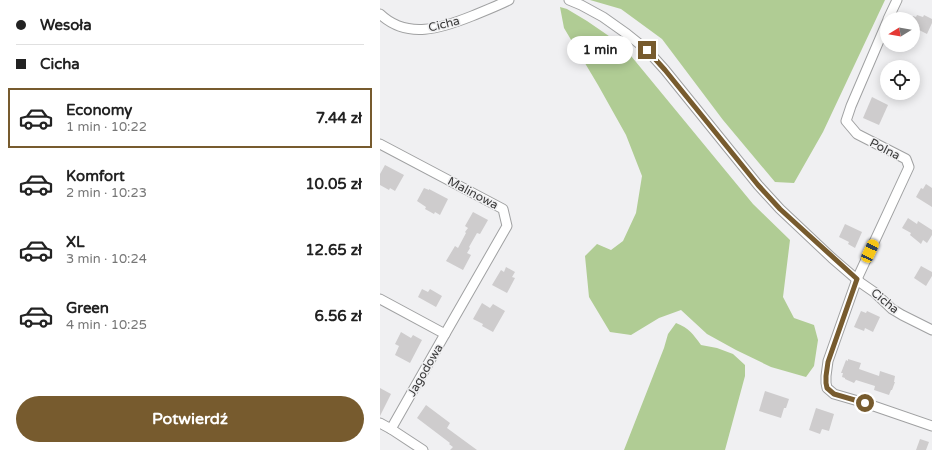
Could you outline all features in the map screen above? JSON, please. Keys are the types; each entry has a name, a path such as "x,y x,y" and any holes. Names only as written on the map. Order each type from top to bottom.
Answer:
{"street":[{"name":"Cicha","path":"380,14 392,24 411,29 439,28 509,0"},
{"name":"Cicha","path":"569,0 603,17 647,50 665,70 758,185 780,209 857,279 892,308 902,315 932,330"},
{"path":"891,12 897,0"},
{"name":"Polna","path":"857,279 909,167 906,159 857,134 846,121 880,38"},
{"name":"Malinowa","path":"380,144 503,209 507,226 445,334"},
{"path":"857,279 828,362 826,376 827,388 834,394 932,426"},
{"name":"Jagodowa","path":"380,299 445,334 392,428"},
{"path":"380,422 392,428 423,450"}],"green space":[{"path":"590,0 885,0 823,132 794,183 775,182 723,120 662,39 621,9"},
{"path":"560,7 567,9 587,21 622,45 753,204 790,240 783,297 794,318 814,325 818,340 814,366 806,377 771,367 736,350 707,334 681,310 659,318 631,335 610,332 589,297 585,256 597,244 611,250 623,241 636,213 642,176 626,135 564,28"},
{"path":"676,323 690,332 701,345 717,348 733,354 745,365 745,376 725,450 624,450 664,348 668,334"}],"building":[{"path":"924,15 932,19 932,23 927,34 920,30 920,16 923,17"},
{"path":"872,97 888,105 879,125 863,118"},
{"path":"385,165 404,175 395,191 390,188 389,190 380,185 380,174"},
{"path":"926,184 932,188 932,207 916,197 921,188 923,189"},
{"path":"424,188 448,199 440,215 435,212 434,214 425,209 426,207 417,201"},
{"path":"473,212 488,220 480,234 477,233 469,247 470,248 467,253 471,255 463,270 446,261 455,246 458,248 468,228 465,226"},
{"path":"908,218 917,224 918,221 932,230 932,235 927,243 923,240 921,244 910,235 911,233 902,228"},
{"path":"845,224 862,232 855,248 848,244 849,242 839,237"},
{"path":"921,266 932,272 932,276 926,286 914,278"},
{"path":"506,267 515,272 512,277 515,278 507,293 492,285 501,270 504,272"},
{"path":"422,289 428,292 430,289 442,296 436,307 418,297"},
{"path":"482,303 490,308 493,304 505,311 493,332 482,326 483,324 473,319"},
{"path":"861,311 866,313 867,311 880,317 873,332 865,328 864,331 854,327"},
{"path":"401,332 411,338 413,335 422,340 410,363 395,355 399,346 395,344"},
{"path":"848,359 861,363 859,369 879,376 880,371 895,376 895,382 889,395 874,390 875,386 856,380 854,383 842,377 843,373 841,373 846,360 848,361"},
{"path":"380,388 391,394 380,416"},
{"path":"765,391 789,399 781,418 759,411"},
{"path":"426,405 450,423 447,428 477,450 450,450 453,447 449,444 450,443 417,418"},
{"path":"816,408 834,414 829,431 822,429 820,434 809,430"},
{"path":"920,439 929,442 926,450 916,450"}],"route":[{"path":"647,50 665,70 758,185 780,209 832,258 857,279 828,362 826,383 827,388 834,394 865,403"}]}
